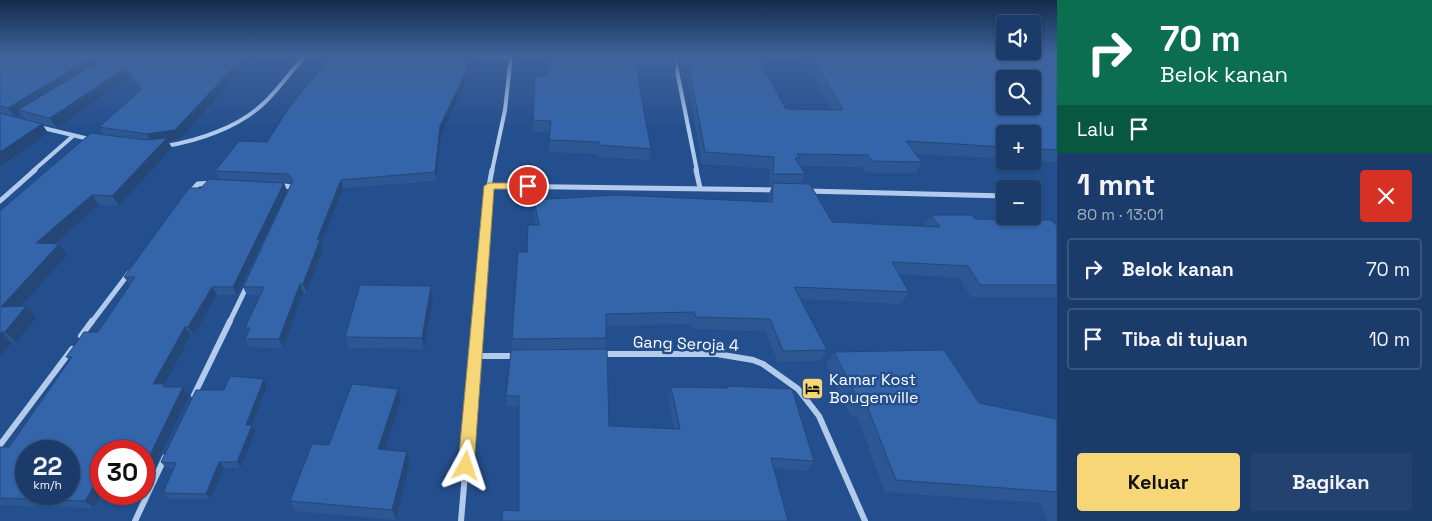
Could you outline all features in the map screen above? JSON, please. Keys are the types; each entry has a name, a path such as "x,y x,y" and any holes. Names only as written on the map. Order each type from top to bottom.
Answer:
{"street":[{"path":"161,146 190,142 230,125 263,104 284,80"},
{"path":"461,521 489,186 506,110 509,80"},
{"path":"679,80 700,188"},
{"path":"36,126 92,139"},
{"path":"0,201 73,136"},
{"path":"183,202 198,184 222,184"},
{"path":"269,185 291,187 292,190 288,199"},
{"path":"489,186 779,190"},
{"path":"798,191 996,196"},
{"path":"0,445 136,264"},
{"path":"190,405 250,280"},
{"name":"Gang Seroja 4","path":"592,354 717,354 753,360 763,364 798,389 819,416 865,521"},
{"path":"476,356 524,356"},
{"path":"135,521 169,450"}],"building":[{"path":"0,80 54,80 8,108 0,106"},
{"path":"67,80 107,80 50,118 18,110"},
{"path":"135,80 221,80 175,130 147,134 99,127 142,89"},
{"path":"311,80 462,80 440,126 435,172 341,180 317,240 320,240 303,284 300,284 279,339 245,339 250,328 245,328 264,287 243,287 293,180 288,174 215,171 239,141 267,142 290,106"},
{"path":"535,80 639,80 651,149 599,145 599,142 549,140 551,121 533,120"},
{"path":"692,80 770,80 786,109 843,110 826,80 996,80 996,115 1041,115 1041,80 1057,80 1057,150 1041,149 1041,125 996,125 996,146 906,141 922,162 872,161 868,155 797,154 800,158 795,158 805,174 773,174 774,157 705,152"},
{"path":"0,113 42,124 0,152"},
{"path":"91,133 146,140 167,138 112,196 92,195 36,243 59,244 1,307 26,306 5,332 0,334 0,210"},
{"path":"209,179 284,183 233,287 212,287 188,327 185,327 153,384 165,384 163,387 183,387 155,445 155,440 90,440 90,492 85,501 80,501 80,440 15,440 15,499 0,498 0,447 9,447 72,357 66,357 84,332 98,332 135,277 124,277 189,188 201,188"},
{"path":"773,183 810,184 832,222 940,227 931,215 972,215 975,219 996,219 996,225 1041,225 1041,220 1051,220 1057,226 1057,285 980,285 968,266 892,262 909,292 794,287 827,350 783,351 770,319 696,317 694,312 606,314 606,338 512,339 518,252 527,252 528,225 539,225 534,200 617,195 772,202"},
{"path":"360,285 431,286 422,338 345,337"},
{"path":"607,349 609,426 680,429 671,387 728,388 727,386 792,389 814,461 771,458 788,521 502,521 503,510 519,511 519,396 506,396 511,350"},
{"path":"944,350 979,403 1057,419 1057,492 896,480 866,403 860,403 834,352"},
{"path":"230,376 264,379 246,425 252,425 237,462 219,462 206,494 163,493 176,463 161,462 196,390 224,390"},
{"path":"352,384 398,389 378,449 407,452 392,510 290,501 312,444 329,445"}],"place":[{"name":"Kamar Kost Bougenville","path":"813,388"}],"route":[{"path":"466,466 489,186 528,186"}]}
